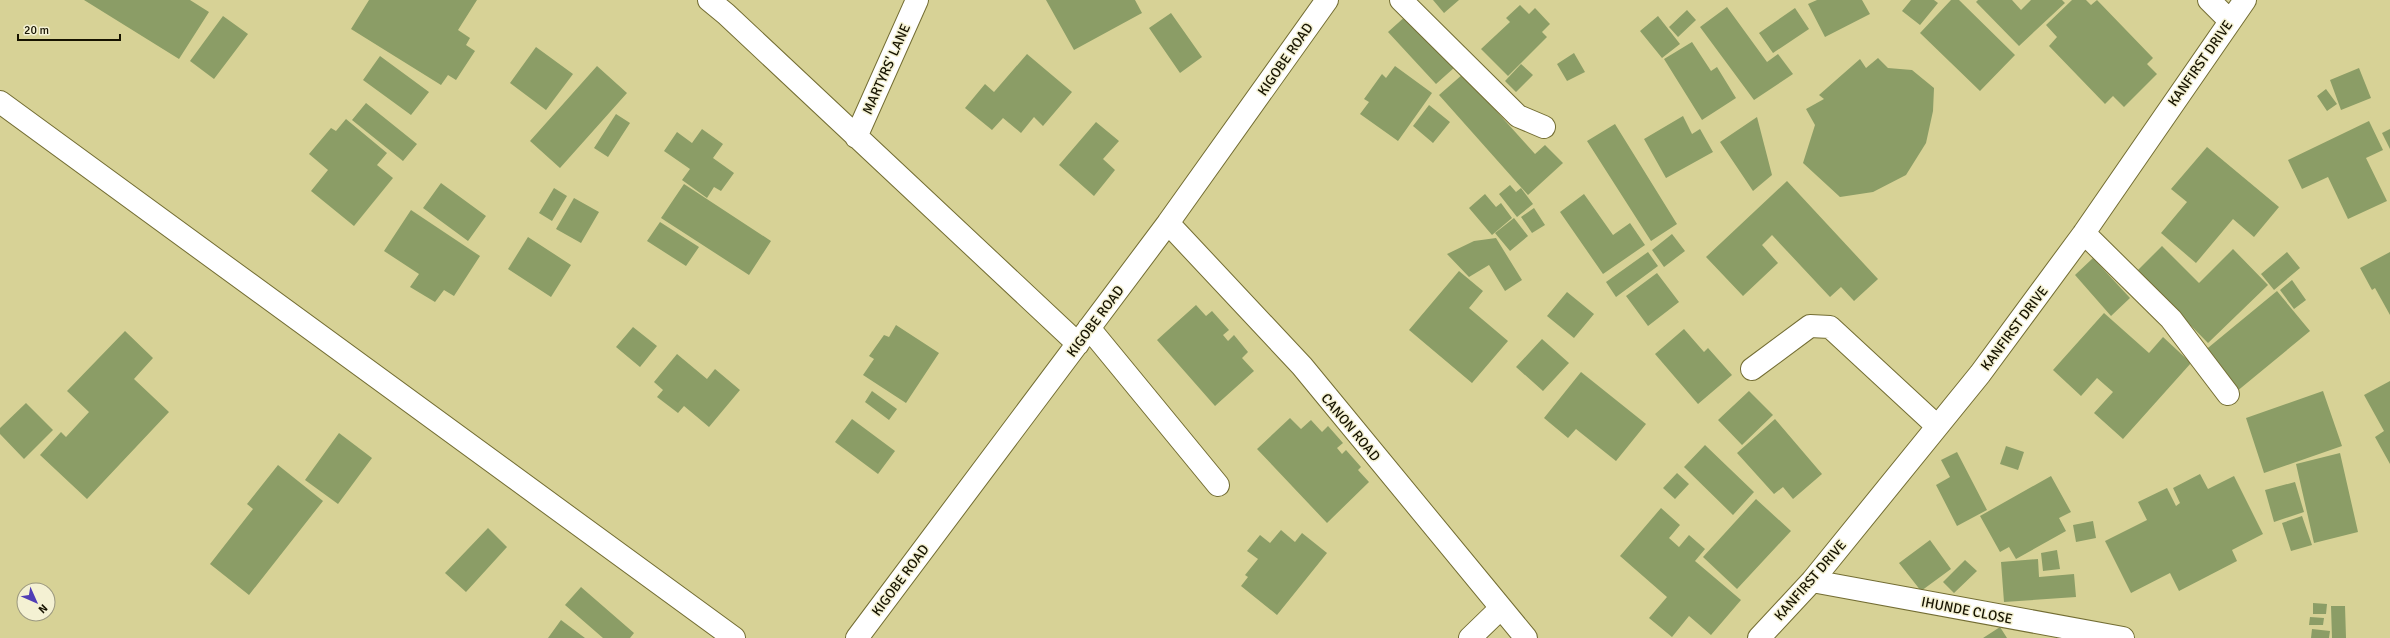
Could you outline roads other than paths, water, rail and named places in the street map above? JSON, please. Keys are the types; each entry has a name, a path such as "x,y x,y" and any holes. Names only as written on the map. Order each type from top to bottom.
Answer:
{"street":[{"path":"709,0 726,14 856,137 1084,336 1218,485"},
{"name":"MARTYRS' LANE","path":"856,137 917,0"},
{"name":"KIGOBE ROAD","path":"857,638 1168,223 1327,0"},
{"path":"1401,0 1518,116 1544,127"},
{"path":"2209,0 2230,21"},
{"name":"KANFIRST DRIVE","path":"1759,638 1812,581 1980,374 2084,233 2245,0"},
{"path":"0,102 734,638"},
{"name":"CANON ROAD","path":"1168,223 1302,366 1526,638"},
{"path":"2084,233 2171,319 2228,394"},
{"path":"1752,369 1810,326 1830,327 1937,426"},
{"name":"IHUNDE CLOSE","path":"1812,581 2123,638"},
{"path":"1470,638 1501,608"}]}
